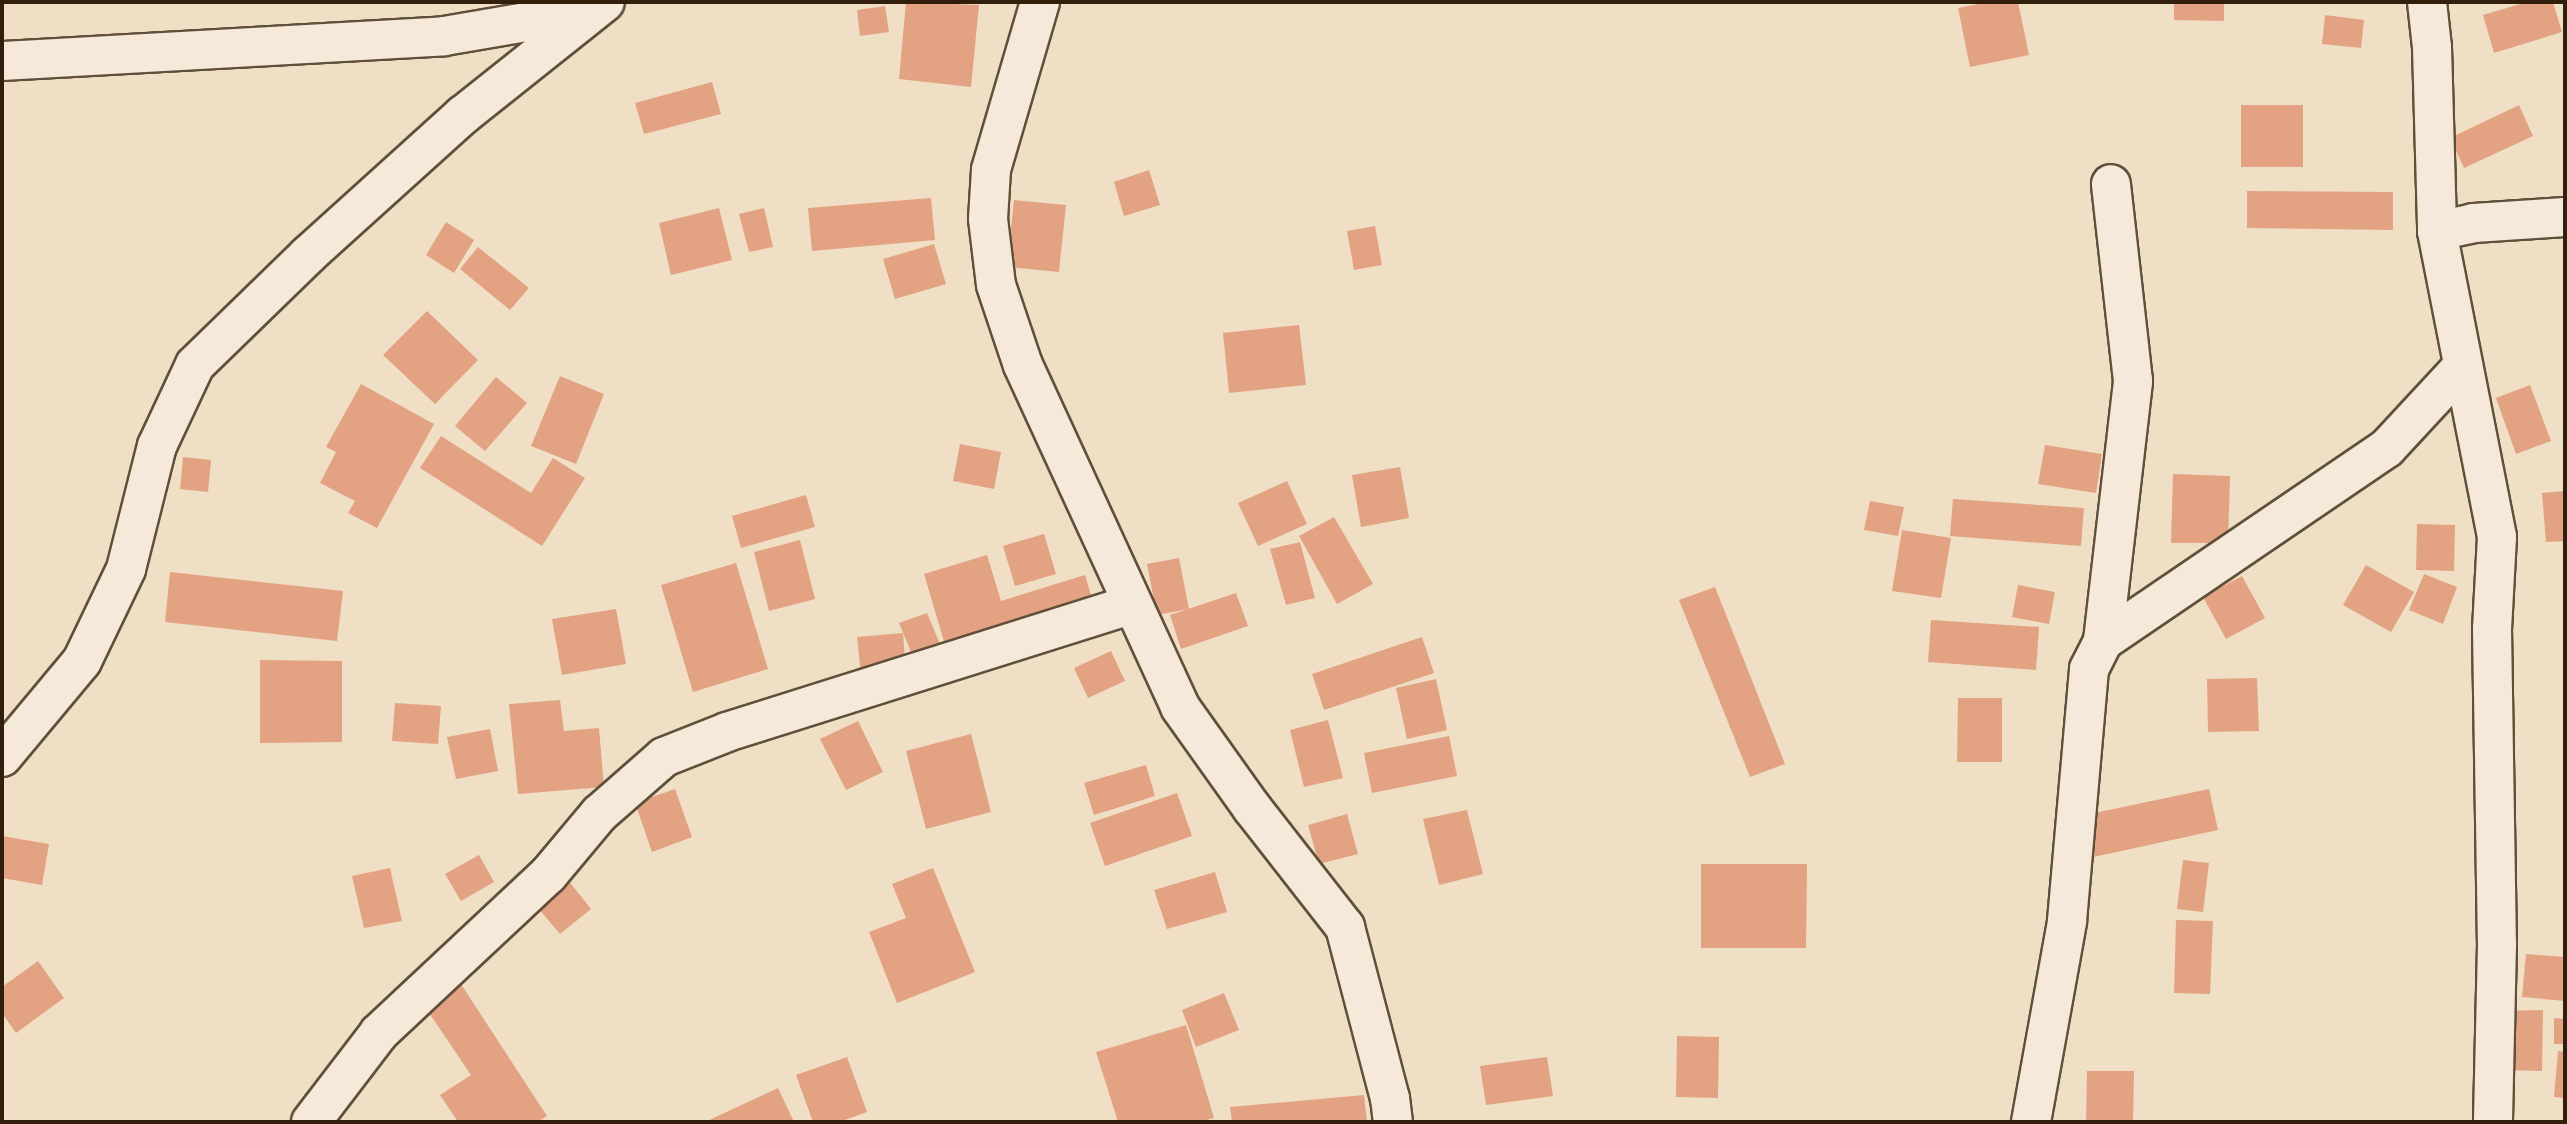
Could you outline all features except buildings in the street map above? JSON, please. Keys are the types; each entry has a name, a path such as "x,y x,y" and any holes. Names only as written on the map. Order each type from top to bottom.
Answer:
{"street":[{"path":"1040,2 990,170 988,219 996,285 1023,365 1180,708 1252,808 1345,927 1390,1098 1393,1122"},
{"path":"2427,2 2432,47 2437,231 2497,537 2492,629 2497,944 2493,1122"},
{"path":"2,61 444,36 599,6"},
{"path":"2,757 82,661 126,569 157,446 195,365 308,255 463,115 599,6"},
{"path":"2031,1122 2067,921 2089,669 2103,641 2133,381 2111,184"},
{"path":"2437,231 2474,223 2565,217"},
{"path":"2103,641 2387,447 2462,367"},
{"path":"311,1122 379,1033 548,875 599,814 664,757 727,732 1131,605"}]}
